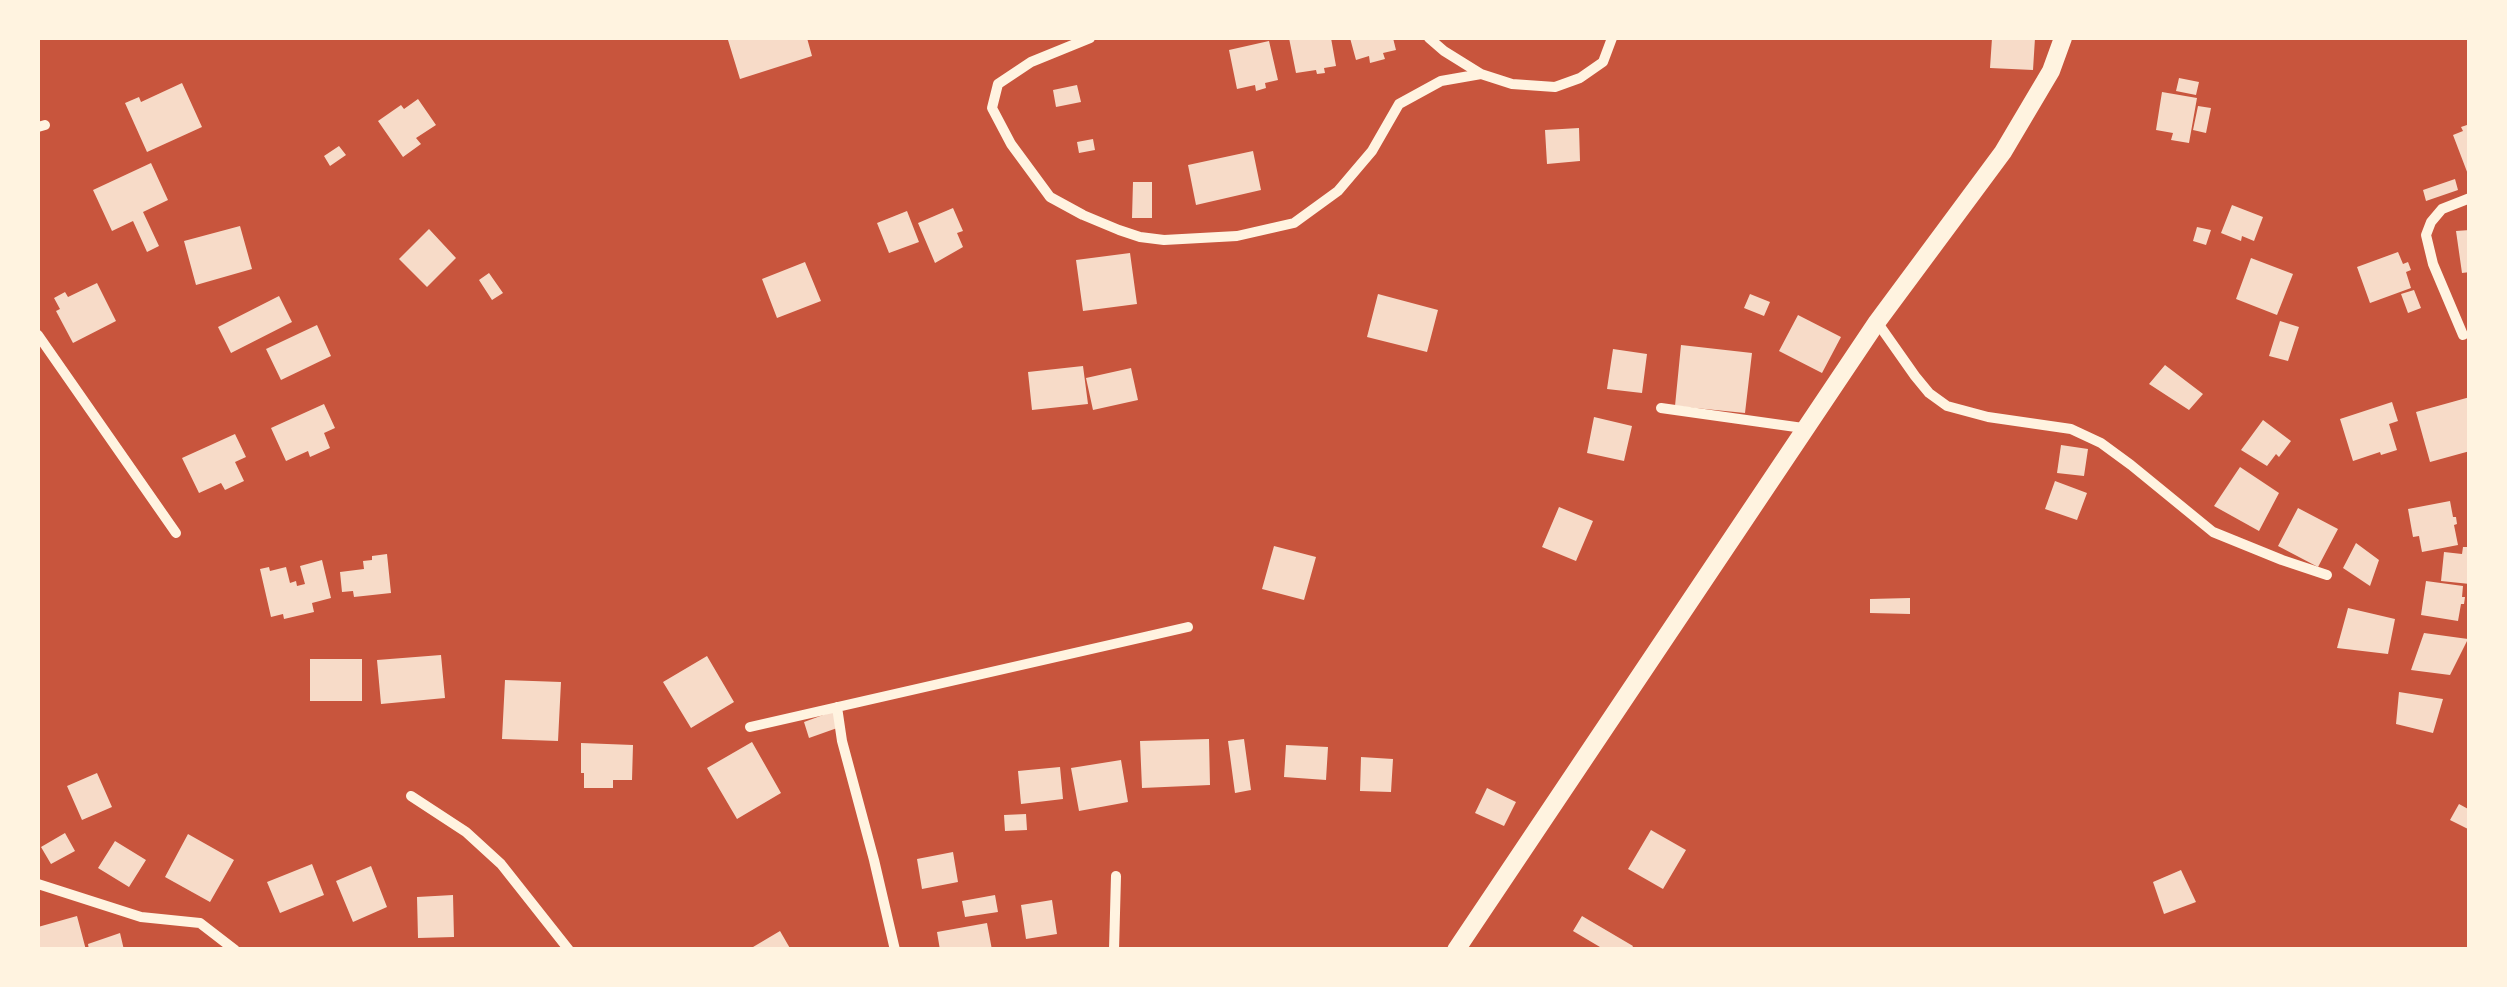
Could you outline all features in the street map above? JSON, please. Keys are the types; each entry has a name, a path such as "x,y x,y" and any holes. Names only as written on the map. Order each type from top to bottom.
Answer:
{"main road":[{"path":"1456,950 1876,322 2004,152 2051,71 2063,38"}],"street":[{"path":"1090,38 1031,62 998,84 992,108 1011,144 1050,197 1119,230 1164,240 1237,236 1294,223 1338,190 1372,151 1399,104 1441,81 1481,74"},
{"path":"1429,38 1481,74 1512,84 1555,88 1580,78 1602,62 1612,38"},
{"path":"2463,335 2432,264 2426,235 2442,209 2470,198"},
{"path":"1876,322 1922,385 1947,406 2071,430 2101,443 2213,532 2327,574"},
{"path":"38,335 176,533"},
{"path":"1661,408 1804,428"},
{"path":"750,726 1188,627"},
{"path":"837,707 842,741 895,950"},
{"path":"411,796 466,832 501,864 569,950"},
{"path":"1114,950 1116,876"},
{"path":"38,884 140,917 200,923 235,950"},
{"path":"558,936 558,950"}],"building":[{"path":"807,38 812,56 740,79 728,40"},
{"path":"1289,38 1331,38 1336,66 1324,68 1325,73 1296,73"},
{"path":"1350,38 1393,38 1396,50 1383,53 1385,59 1370,63 1369,56 1356,60"},
{"path":"1992,38 2035,38 2033,70 1990,68"},
{"path":"1269,41 1278,80 1265,83 1266,88 1256,91 1255,85 1237,89 1229,50"},
{"path":"2179,78 2199,82 2196,95 2176,91"},
{"path":"182,83 202,127 147,152 125,103 139,97 141,102"},
{"path":"1077,85 1081,102 1056,107 1053,90"},
{"path":"2162,92 2197,98 2189,143 2171,140 2173,133 2156,130"},
{"path":"418,99 436,125 416,138 421,144 403,157 378,121"},
{"path":"2198,106 2211,108 2206,133 2193,130"},
{"path":"2470,124 2470,177 2469,177 2453,135"},
{"path":"1579,128 1580,161 1547,164 1545,130"},
{"path":"1093,139 1095,150 1079,153 1077,142"},
{"path":"339,146 346,155 330,166 324,156"},
{"path":"1253,151 1261,190 1196,205 1188,165"},
{"path":"151,163 168,200 143,212 159,246 147,252 133,221 112,231 93,190"},
{"path":"2455,179 2458,190 2426,201 2423,190"},
{"path":"1133,182 1152,182 1152,218 1132,218"},
{"path":"2232,205 2263,217 2254,241 2242,236 2241,241 2221,233"},
{"path":"953,208 963,231 957,233 963,247 935,263 918,223"},
{"path":"907,211 919,242 889,253 877,223"},
{"path":"240,226 252,269 196,285 184,241"},
{"path":"2197,227 2211,230 2206,245 2193,241"},
{"path":"429,229 456,258 427,287 399,259"},
{"path":"2470,230 2470,272 2462,273 2456,231"},
{"path":"2398,252 2411,270 2406,272 2411,288 2370,303 2357,267"},
{"path":"1130,253 1137,304 1083,311 1076,260"},
{"path":"2251,258 2293,274 2277,315 2236,299"},
{"path":"805,262 821,301 777,318 762,279"},
{"path":"489,273 503,293 492,300 479,280"},
{"path":"97,283 116,321 73,343 56,311 60,309 54,298 65,292 68,297"},
{"path":"2414,290 2421,308 2408,313 2401,294"},
{"path":"1378,294 1438,310 1427,352 1367,337"},
{"path":"1750,294 1770,302 1764,316 1744,308"},
{"path":"279,296 292,322 231,353 218,327"},
{"path":"1798,315 1841,337 1822,373 1779,351"},
{"path":"2280,321 2299,327 2288,361 2269,356"},
{"path":"317,325 331,356 281,380 266,349"},
{"path":"1681,345 1752,353 1745,413 1675,406"},
{"path":"1613,349 1647,354 1642,393 1607,389"},
{"path":"2165,365 2203,394 2189,410 2149,384"},
{"path":"1083,366 1088,404 1032,410 1028,372"},
{"path":"1131,368 1138,400 1093,410 1086,378"},
{"path":"2470,397 2470,451 2430,462 2416,412"},
{"path":"2392,402 2398,421 2389,424 2397,450 2353,461 2340,419"},
{"path":"324,404 335,428 324,433 330,448 310,457 308,451 286,461 271,428"},
{"path":"1594,417 1632,426 1624,461 1587,453"},
{"path":"2263,420 2291,441 2267,466 2241,450"},
{"path":"235,434 246,457 235,462 244,481 225,490 221,483 199,493 182,458"},
{"path":"2061,445 2088,449 2084,476 2057,473"},
{"path":"2240,467 2279,493 2259,531 2214,506"},
{"path":"2055,481 2087,493 2077,520 2045,509"},
{"path":"2450,501 2456,517 2458,545 2422,552 2419,536 2413,537 2408,509"},
{"path":"1559,507 1593,521 1576,561 1542,547"},
{"path":"2298,508 2338,529 2318,567 2278,546"},
{"path":"2356,543 2379,560 2370,586 2343,568"},
{"path":"1274,546 1316,557 1304,600 1262,589"},
{"path":"2463,547 2470,547 2470,584 2441,581 2444,552 2462,554"},
{"path":"387,554 391,593 354,597 353,591 342,592 340,572 364,569 363,561"},
{"path":"322,560 331,598 312,603 314,612 284,619 283,614 271,617 260,569 286,567 290,583 296,581 297,586 305,584 300,566"},
{"path":"2426,581 2463,586 2464,604 2458,621 2421,615"},
{"path":"1910,598 1910,614 1870,613 1870,599"},
{"path":"2348,608 2395,619 2388,654 2337,648"},
{"path":"2424,633 2468,639 2450,675 2411,670"},
{"path":"441,655 445,698 381,704 377,660"},
{"path":"707,656 734,702 691,728 663,682"},
{"path":"310,659 362,659 362,701 310,701"},
{"path":"505,680 561,682 558,741 502,739"},
{"path":"2399,692 2443,699 2433,733 2396,724"},
{"path":"834,711 840,727 809,738 804,722"},
{"path":"1209,739 1210,785 1142,788 1140,741"},
{"path":"1244,739 1251,790 1235,793 1228,741"},
{"path":"752,742 781,793 737,819 707,768"},
{"path":"581,743 633,745 632,780 613,780 613,788 584,788"},
{"path":"1286,745 1328,747 1326,780 1284,777"},
{"path":"1361,757 1393,759 1391,792 1360,791"},
{"path":"1121,760 1128,802 1079,811 1071,768"},
{"path":"1060,767 1063,799 1021,804 1018,771"},
{"path":"97,773 112,807 82,820 67,786"},
{"path":"1487,788 1516,802 1504,826 1475,813"},
{"path":"2459,804 2470,810 2470,830 2450,820"},
{"path":"1026,814 1027,830 1005,831 1004,815"},
{"path":"1651,830 1686,850 1663,889 1628,869"},
{"path":"65,833 75,851 51,864 41,847"},
{"path":"188,834 234,860 210,902 165,877"},
{"path":"115,841 146,860 129,887 98,868"},
{"path":"953,852 958,882 922,889 917,859"},
{"path":"312,864 324,895 280,913 267,882"},
{"path":"371,866 387,907 353,922 336,881"},
{"path":"2181,870 2196,902 2164,914 2153,882"},
{"path":"453,895 454,937 418,938 417,897"},
{"path":"995,895 998,912 965,917 962,901"},
{"path":"1052,900 1057,934 1026,939 1021,905"},
{"path":"77,916 86,950 38,950 38,927"},
{"path":"1582,916 1633,946 1631,950 1605,950 1573,931"},
{"path":"987,923 992,950 940,950 937,932"},
{"path":"780,931 791,950 748,950"},
{"path":"120,933 124,950 89,950 88,944"}]}
